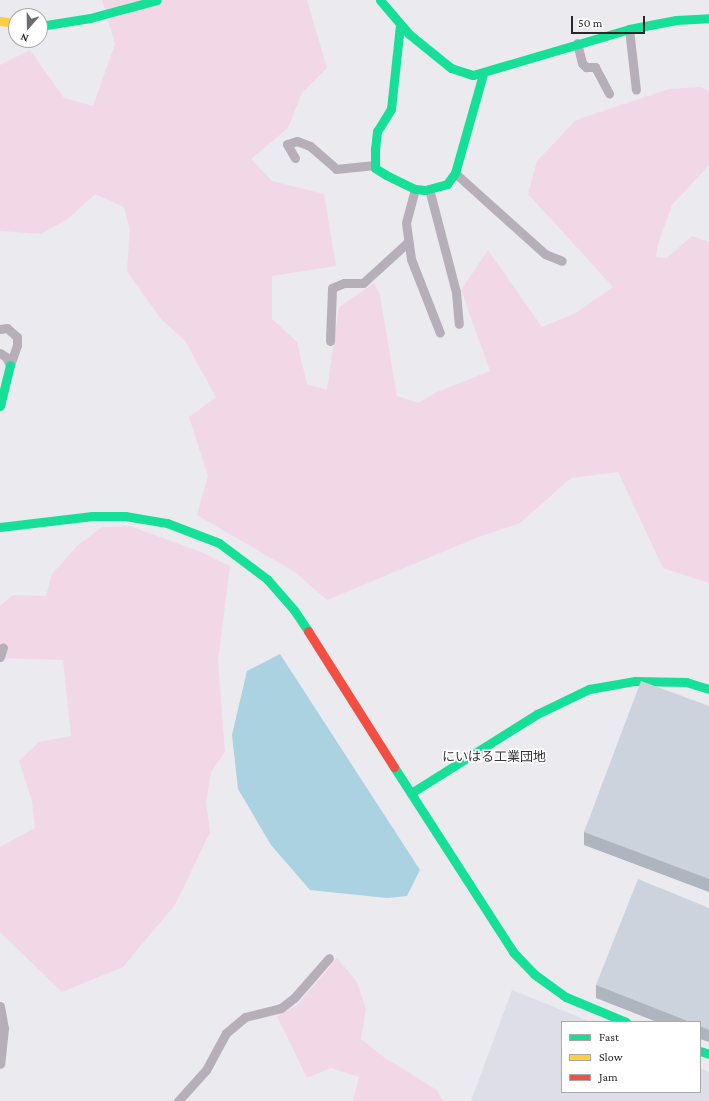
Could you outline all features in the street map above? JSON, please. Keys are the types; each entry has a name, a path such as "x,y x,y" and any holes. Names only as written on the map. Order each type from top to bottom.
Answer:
{"street":[{"path":"48,25 90,18 157,0"},
{"path":"380,0 400,25 451,68 467,74 482,74 577,43 629,29 676,20 709,18"},
{"path":"400,25 391,110 377,131 375,168 386,175 415,189 428,189 446,184 455,172 482,74"},
{"path":"629,29 636,90"},
{"path":"577,43 582,63 586,67 595,67 609,93"},
{"path":"295,158 287,144 297,141 310,146 336,169 375,165"},
{"path":"455,172 545,254 562,261"},
{"path":"415,189 406,223 408,242 411,259 440,333"},
{"path":"428,189 456,292 460,324"},
{"path":"330,342 332,288 344,283 363,283 408,242"},
{"path":"0,329 7,328 17,337 17,345 10,365 0,406"},
{"path":"0,353 6,357 10,365"},
{"path":"0,527 92,516 125,516 167,522 219,544 267,579 294,610 513,952 534,974 566,997 624,1021"},
{"path":"0,657 3,647"},
{"path":"411,793 537,714 589,689 635,681 686,682 709,690"},
{"path":"178,1101 206,1070 226,1033 245,1017 280,1008 294,998 329,958"},
{"path":"0,1006 4,1028 0,1064"}],"shaded area":[{"path":"102,0 307,0 327,68 302,93 288,128 251,159 272,181 324,194 336,266 272,276 272,319 297,342 307,384 327,390 339,307 374,283 380,295 397,396 418,403 435,393 490,371 461,290 488,250 542,327 576,313 613,287 528,194 537,161 576,120 669,89 700,87 709,91 709,165 672,205 658,244 656,257 667,258 692,236 709,242 709,583 663,568 618,472 571,478 520,523 481,536 327,600 295,572 197,515 208,476 189,417 216,397 185,341 161,319 127,271 130,230 124,207 95,194 69,218 41,234 0,231 0,65 30,50 64,98 93,106 115,44"},
{"path":"130,526 201,552 230,566 218,661 225,752 211,772 206,802 210,832 175,905 123,967 62,992 0,932 0,847 35,828 32,801 19,761 39,742 71,736 63,660 0,658 0,606 13,595 46,596 52,574 77,546 102,527"},
{"path":"337,958 357,982 366,1009 361,1039 385,1058 437,1090 443,1101 353,1101 359,1077 331,1068 307,1078 277,1016 297,1005"},
{"path":"512,990 589,1021 561,1021 561,1093 701,1093 701,1068 709,1072 709,1101 471,1101"}],"water":[{"path":"280,654 420,870 407,896 387,898 310,890 271,845 238,789 232,735 247,671"}],"building":[{"path":"641,681 709,706 709,879 584,832"},
{"path":"638,879 709,908 709,1030 701,1026 701,1021 687,1021 596,985"}],"traffic: fast":[{"path":"48,25 90,18 157,0"},
{"path":"380,0 409,34 451,68 473,75 629,29 676,20 709,18"},
{"path":"400,25 391,109 377,131 375,149 375,168 386,175 415,189 425,190 447,184 455,173 483,74"},
{"path":"0,406 10,365"},
{"path":"0,527 92,516 125,516 167,523 219,543 267,579 294,610 308,631"},
{"path":"411,793 537,714 589,689 635,681 686,682 709,689"},
{"path":"394,767 513,952 534,974 566,997 624,1021"},
{"path":"701,1051 709,1054"}],"traffic: slow":[{"path":"0,21 8,22"}],"traffic: jam":[{"path":"308,631 394,767"}],"district":[{"name":"にいはる工業団地","path":"494,757"}]}
